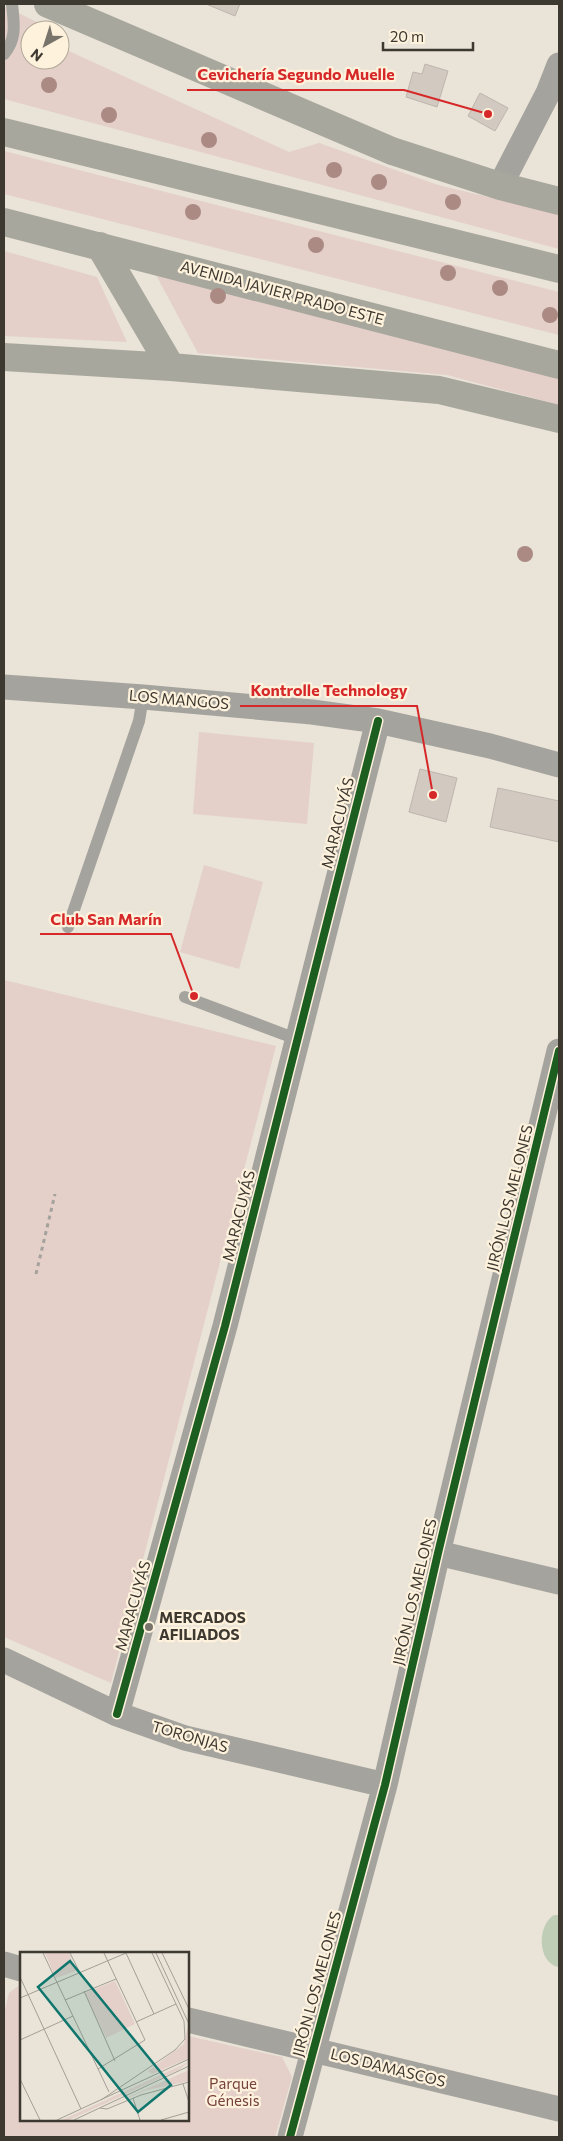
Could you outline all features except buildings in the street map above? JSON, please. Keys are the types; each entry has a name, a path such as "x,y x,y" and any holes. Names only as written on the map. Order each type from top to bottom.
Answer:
{"main road":[{"path":"48,4 392,151 500,186 559,201"},
{"path":"4,132 559,269"},
{"name":"AVENIDA JAVIER PRADO ESTE","path":"4,222 559,365"},
{"path":"100,246 171,367"},
{"path":"4,357 171,367 438,390 559,419"}],"street":[{"path":"500,186 548,94 559,65"},
{"name":"LOS MANGOS","path":"4,687 312,712 378,721 490,746 559,765"},
{"name":"MARACUYÁS","path":"116,1714 225,1326 299,1040 378,721"},
{"name":"JIRÓN LOS MELONES","path":"290,2137 312,2050 386,1785 438,1553 559,1052"},
{"path":"438,1553 559,1582"},
{"name":"TORONJAS","path":"4,1660 116,1714 185,1738 386,1785"},
{"path":"4,1964 20,1970"},
{"name":"LOS DAMASCOS","path":"189,2020 559,2109"}],"lane":[{"path":"4,54 9,48 15,32 12,4"},
{"path":"68,928 139,722 143,697"},
{"path":"185,997 299,1040"}],"path":[{"path":"36,1274 55,1194"}],"green space":[{"path":"4,6 33,20 20,20 20,70 70,70 70,52 289,152 319,143 438,185 559,214 559,249 4,99"},
{"path":"4,151 559,292 559,335 4,194"},
{"path":"4,251 97,277 127,342 4,336"},
{"path":"156,275 446,347 559,378 559,405 447,375 198,353"},
{"path":"199,732 314,743 307,824 193,814"},
{"path":"204,865 263,882 239,969 180,952"},
{"path":"4,980 276,1046 111,1683 4,1637"},
{"name":"Parque Génesis","path":"20,1985 20,2121 189,2121 189,2036 282,2057 292,2077 275,2137 4,2137 4,2014 9,1993"}],"shaded area":[{"path":"554,1915 559,1915 558,1967 551,1964 546,1958 542,1943 544,1927"}],"cycle path":[{"path":"117,1714 225,1326 378,721"},
{"path":"290,2137 385,1785 438,1553 559,1051"}],"place":[{"name":"Cevichería Segundo Muelle","path":"488,114"},
{"name":"Kontrolle Technology","path":"433,795"},
{"name":"Club San Marín","path":"194,996"},
{"name":"MERCADOS AFILIADOS","path":"149,1627"}]}
